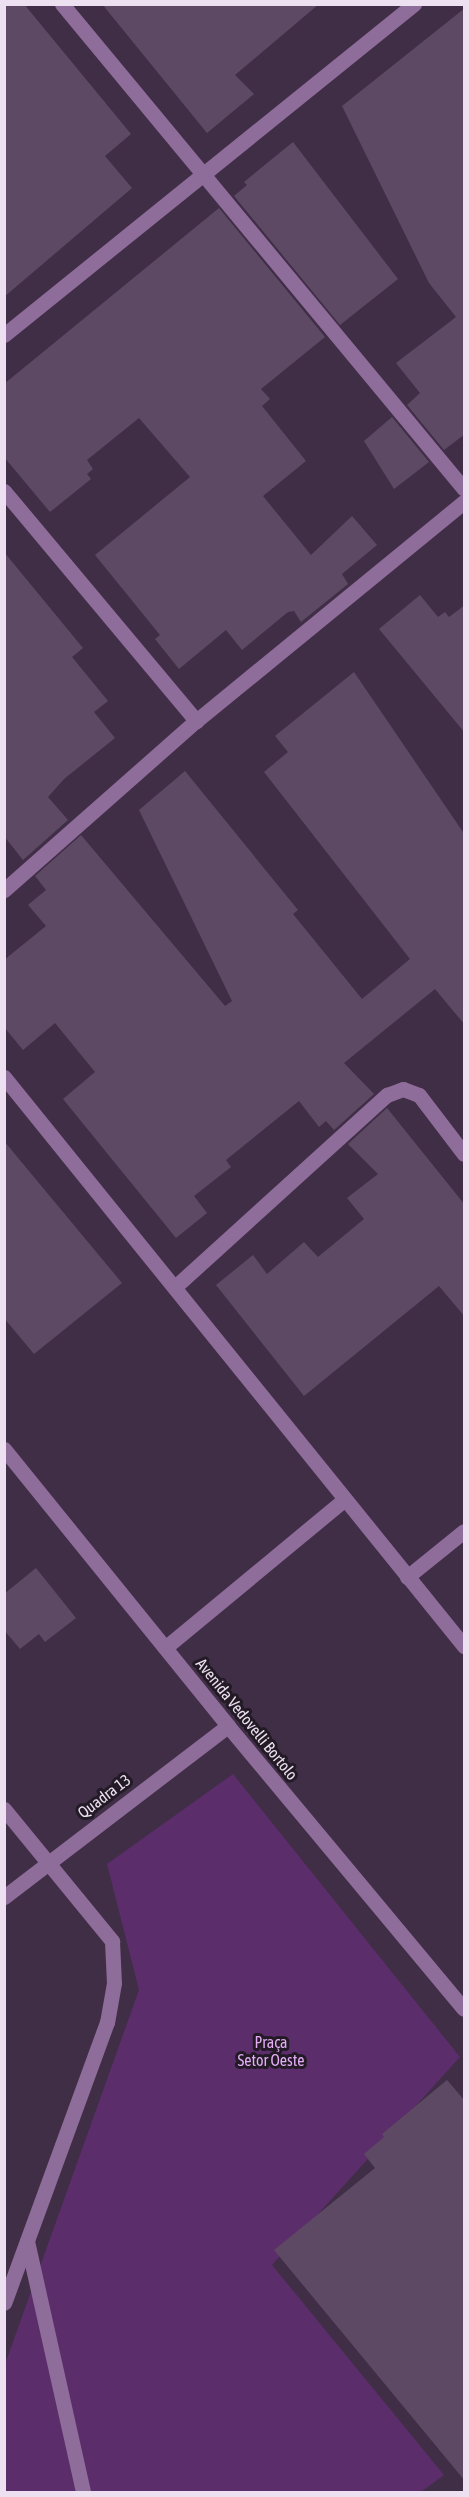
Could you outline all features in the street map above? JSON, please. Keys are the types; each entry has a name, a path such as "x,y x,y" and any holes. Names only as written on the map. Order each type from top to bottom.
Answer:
{"street":[{"path":"62,4 202,176 465,489"},
{"path":"4,335 414,4"},
{"path":"4,491 195,721"},
{"path":"4,890 195,721 465,502"},
{"path":"4,1077 176,1286 344,1500 465,1646"},
{"path":"176,1286 387,1095 403,1089 419,1095 465,1154"},
{"name":"Avenida Vedovelli Bortolo","path":"4,1449 228,1726 465,2009"},
{"path":"166,1647 344,1500"},
{"path":"408,1577 465,1531"},
{"name":"Quadra 13","path":"4,1897 48,1861 228,1726"},
{"path":"4,1809 112,1941 114,1983 107,2022 4,2303"},
{"path":"27,2241 83,2493"}],"green space":[{"name":"Praça Setor Oeste","path":"233,1774 460,2057 272,2265 444,2475 421,2492 5,2492 4,2367 139,1990 107,1864"}],"building":[{"path":"4,4 24,4 131,134 105,156 132,188 4,297"},
{"path":"102,4 319,4 235,75 254,94 207,133"},
{"path":"465,8 465,434 444,450 407,405 420,393 396,363 456,317 429,283 342,106"},
{"path":"293,142 398,279 340,325 234,196 247,185 244,182"},
{"path":"219,208 325,337 261,389 270,399 262,406 306,461 263,496 311,555 352,516 377,545 342,574 348,584 301,622 294,611 288,612 242,650 226,630 179,669 155,639 160,635 95,555 190,477 139,418 87,460 93,469 87,474 91,479 50,512 4,457 4,384"},
{"path":"392,417 429,462 394,489 364,441"},
{"path":"4,552 83,648 72,657 108,701 94,712 115,738 64,779 48,797 68,820 23,860 4,836"},
{"path":"420,595 438,617 445,612 449,617 465,605 465,733 379,629"},
{"path":"354,672 465,835 465,1025 435,989 344,1063 374,1094 334,1130 326,1121 319,1127 299,1101 226,1160 231,1167 194,1196 207,1213 176,1238 63,1099 95,1072 55,1023 23,1050 4,1027 4,960 46,926 28,905 46,890 35,876 81,835 225,1006 232,1001 139,810 185,771 298,910 293,914 362,999 410,959 264,772 288,752 275,736"},
{"path":"387,1108 465,1205 465,1317 439,1286 304,1396 216,1285 253,1255 267,1274 304,1242 318,1257 364,1219 347,1198 378,1174 348,1144"},
{"path":"4,1141 122,1283 34,1354 4,1318"},
{"path":"36,1568 76,1618 45,1642 39,1634 20,1649 4,1630 4,1594"},
{"path":"447,2080 465,2101 465,2481 274,2250 375,2168 364,2154 384,2137 382,2134"}]}
